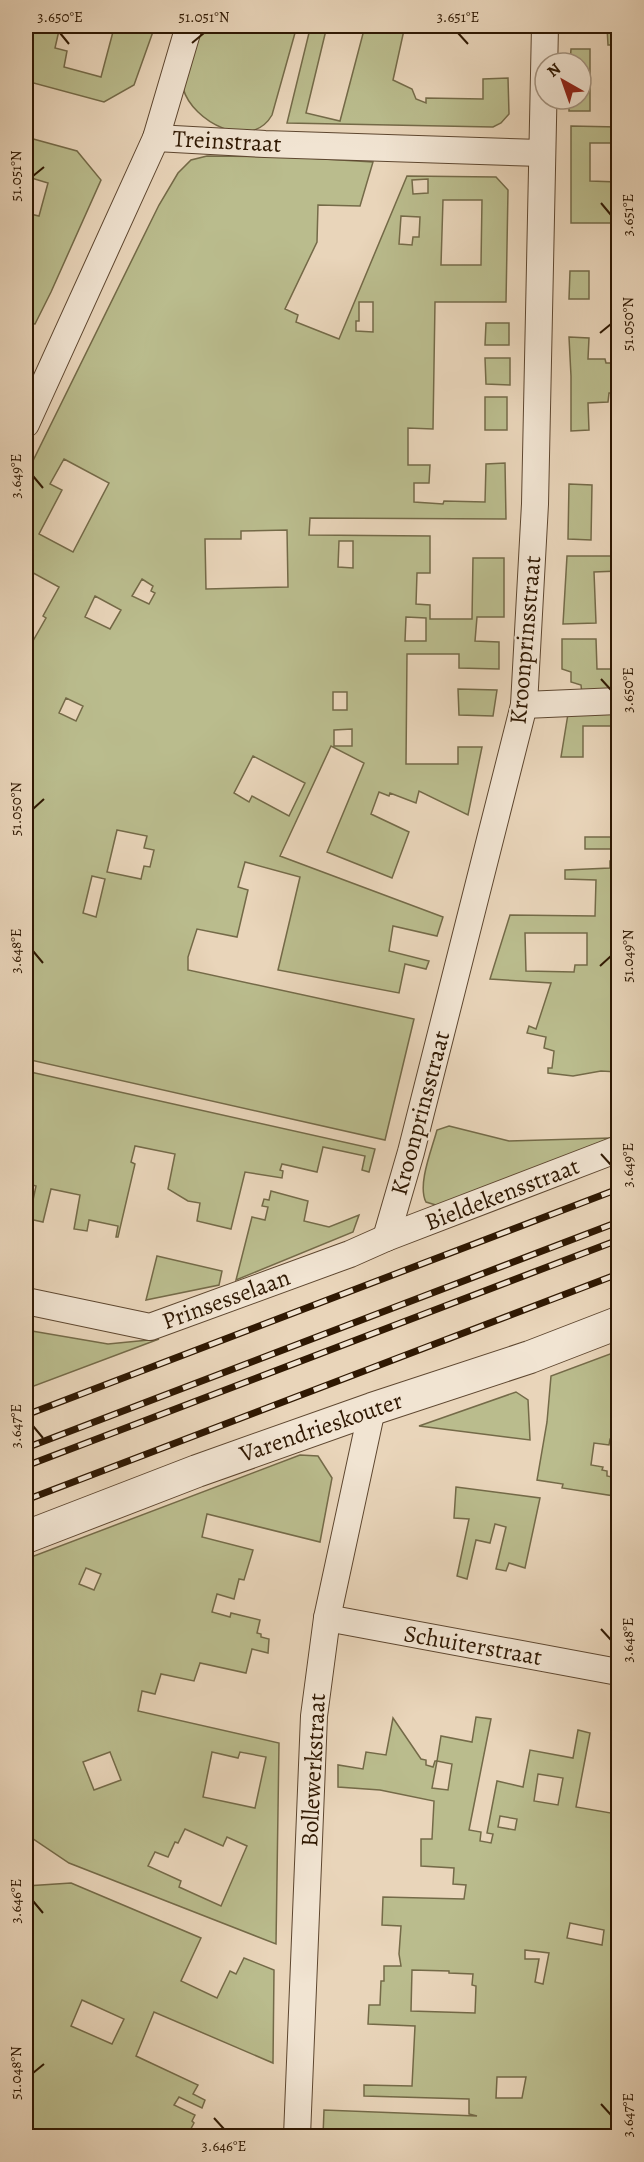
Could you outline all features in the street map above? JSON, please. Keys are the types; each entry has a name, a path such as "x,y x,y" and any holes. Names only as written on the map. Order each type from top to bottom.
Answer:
{"street":[{"path":"156,138 189,26"},
{"name":"Kroonprinsstraat","path":"386,1238 411,1152 524,705 536,504 545,26"},
{"name":"Treinstraat","path":"26,424 156,138 541,153"},
{"path":"524,705 618,701"},
{"name":"Bieldekensstraat","path":"386,1238 618,1149"},
{"name":"Prinsesselaan","path":"26,1301 150,1327 350,1254 386,1238"},
{"name":"Varendrieskouter","path":"26,1537 197,1471 372,1408 530,1357 618,1323"},
{"name":"Bollewerkstraat","path":"297,2136 314,1716 327,1618 372,1408"},
{"name":"Schuiterstraat","path":"327,1618 618,1672"}],"green space":[{"path":"26,26 60,26 55,48 67,51 64,67 101,77 114,28 105,26 155,26 134,85 104,102 26,81"},
{"path":"197,26 293,26 295,33 272,115 263,126 250,131 237,132 223,128 198,112 189,100 183,83 185,67"},
{"path":"308,26 327,26 306,113 340,121 365,26 384,26 404,30 393,80 412,89 416,99 426,103 426,98 483,99 483,79 508,78 509,114 501,123 493,127 287,123 309,33"},
{"path":"574,26 618,26 618,45 608,45 607,27"},
{"path":"571,49 590,49 590,51 571,51"},
{"path":"571,126 618,127 618,143 590,143 590,181 618,182 618,223 571,223"},
{"path":"26,137 77,151 101,180 35,324 26,323 26,213 39,216 48,183 28,177 32,161 26,159"},
{"path":"207,156 291,157 373,162 360,206 318,205 317,242 285,309 298,315 296,322 339,339 407,176 496,177 508,190 506,302 435,302 433,429 408,428 408,465 430,465 429,483 414,483 414,502 443,504 444,501 485,502 486,464 505,463 506,519 310,518 309,535 430,536 430,573 417,573 416,604 430,605 430,619 472,619 473,558 504,558 504,617 477,617 475,641 499,642 499,669 459,668 459,654 407,654 406,764 458,764 458,747 482,747 468,815 419,791 416,803 390,793 389,796 379,792 371,814 409,832 392,878 327,852 364,763 331,746 280,856 443,917 437,936 393,926 389,951 429,961 426,969 405,964 399,993 278,970 300,877 245,862 238,887 248,890 237,937 197,929 188,957 188,970 414,1019 385,1140 26,1059 26,644 30,646 46,618 43,616 59,587 26,569 26,475 159,205 178,173 191,160","holes":["428,179 428,193 413,194 412,180","443,200 482,200 481,265 441,265","401,216 420,217 419,237 413,237 412,245 399,244","359,302 373,302 373,332 356,331 356,321 359,321","64,459 109,483 73,552 39,534 62,490 50,484","287,530 288,587 206,589 205,539 241,539 241,531","339,541 353,541 353,568 338,567","142,579 153,586 151,591 155,593 149,604 132,596","95,596 121,610 110,629 85,617","406,617 426,618 426,641 405,641","333,692 347,692 347,710 333,710","66,698 83,706 76,721 59,713","352,729 352,746 334,746 334,730","253,756 305,783 289,816 252,796 249,802 234,793","117,830 147,836 144,848 154,850 150,867 144,866 141,879 107,872","92,876 105,879 96,917 83,913"]},
{"path":"570,271 589,271 589,299 569,299"},
{"path":"486,323 509,323 509,345 485,345"},
{"path":"569,337 589,338 588,359 605,359 606,363 618,363 618,393 609,393 608,402 588,403 589,430 571,431"},
{"path":"485,358 510,358 510,385 486,384"},
{"path":"485,397 507,397 507,430 485,430"},
{"path":"569,484 592,485 591,540 568,539"},
{"path":"567,556 618,556 618,571 594,572 596,623 563,624"},
{"path":"562,639 596,639 597,669 618,669 618,693 582,694 581,685 571,682 571,672 562,669"},
{"path":"458,689 497,690 493,716 459,715"},
{"path":"568,714 618,714 618,741 615,741 614,726 583,726 583,757 561,757"},
{"path":"585,837 618,837 618,849 585,849"},
{"path":"610,861 618,861 618,1072 601,1071 573,1076 548,1073 548,1068 552,1068 554,1051 544,1048 546,1037 527,1033 529,1026 536,1029 551,983 490,979 510,915 595,916 596,880 565,879 565,870 610,868","holes":["525,933 587,933 587,965 575,965 574,972 526,971"]},
{"path":"26,1071 375,1149 369,1172 362,1170 365,1156 323,1147 317,1172 282,1164 280,1170 283,1171 282,1178 245,1172 231,1229 197,1221 200,1203 188,1201 168,1189 175,1154 135,1146 131,1162 135,1164 118,1237 116,1237 118,1226 89,1220 87,1231 74,1229 80,1195 51,1189 43,1222 29,1219 36,1186 26,1183"},
{"path":"449,1126 509,1141 611,1138 439,1206 426,1202 424,1177 437,1130"},
{"path":"271,1191 308,1201 304,1221 329,1227 359,1215 353,1232 236,1280 252,1217 265,1220 268,1207 262,1206 264,1199 269,1200"},
{"path":"157,1256 222,1271 219,1285 146,1300"},
{"path":"26,1330 108,1344 159,1339 26,1389"},
{"path":"618,1351 618,1440 610,1439 609,1445 594,1443 591,1465 603,1467 602,1470 607,1471 607,1476 612,1477 611,1483 618,1484 618,1499 614,1496 562,1488 563,1484 537,1480 547,1422 551,1376"},
{"path":"516,1392 528,1400 530,1440 419,1426"},
{"path":"300,1455 318,1456 332,1478 320,1542 207,1514 202,1537 253,1550 244,1580 239,1579 234,1599 217,1594 212,1612 230,1617 231,1613 260,1620 257,1633 269,1639 268,1653 252,1649 246,1673 200,1663 194,1681 161,1674 155,1694 142,1691 138,1711 279,1743 276,1944 69,1863 26,1834 26,1559","holes":["86,1568 101,1574 94,1590 79,1584","110,1752 121,1780 94,1790 83,1762","212,1752 238,1758 240,1752 266,1757 255,1808 203,1797","185,1829 223,1846 227,1837 247,1846 221,1906 179,1887 181,1881 148,1866 155,1852 168,1857 175,1842 178,1843"]},
{"path":"456,1487 540,1498 525,1568 509,1563 506,1571 496,1569 506,1527 495,1524 490,1543 476,1540 467,1579 457,1576 469,1519 454,1518"},
{"path":"476,1717 491,1719 469,1830 481,1832 480,1841 491,1843 493,1834 487,1833 497,1781 523,1787 530,1750 573,1758 578,1730 590,1733 576,1807 616,1814 618,1805 618,2135 323,2136 324,2110 477,2116 469,2114 469,2099 364,2096 364,2085 412,2086 415,2026 368,2024 369,2005 380,2005 384,1966 401,1966 399,1954 401,1926 382,1925 383,1897 464,1899 466,1885 453,1884 454,1868 421,1866 421,1839 432,1839 434,1801 380,1790 338,1787 338,1765 363,1769 366,1752 386,1755 393,1718 421,1759 426,1760 426,1765 433,1767 437,1761 441,1736 472,1742","holes":["437,1761 452,1764 448,1790 432,1788","538,1774 563,1778 558,1805 534,1801","500,1816 517,1819 515,1830 498,1827","570,1923 604,1930 602,1945 567,1938","525,1950 549,1953 543,1984 535,1982 539,1959 525,1959","412,1970 473,1974 472,1985 476,1986 475,2013 411,2011","497,2077 526,2077 522,2098 496,2098"]},
{"path":"71,1883 201,1938 181,1981 217,1998 230,1971 236,1974 244,1958 274,1970 273,2063 154,2012 136,2056 198,2085 193,2094 205,2100 202,2108 179,2097 174,2105 195,2115 192,2121 194,2123 187,2136 26,2136 26,1886","holes":["82,2000 124,2019 112,2044 71,2026"]}],"railway":[{"path":"26,1415 618,1189"},
{"path":"26,1448 618,1222"},
{"path":"26,1466 618,1240"},
{"path":"26,1500 618,1274"}]}
